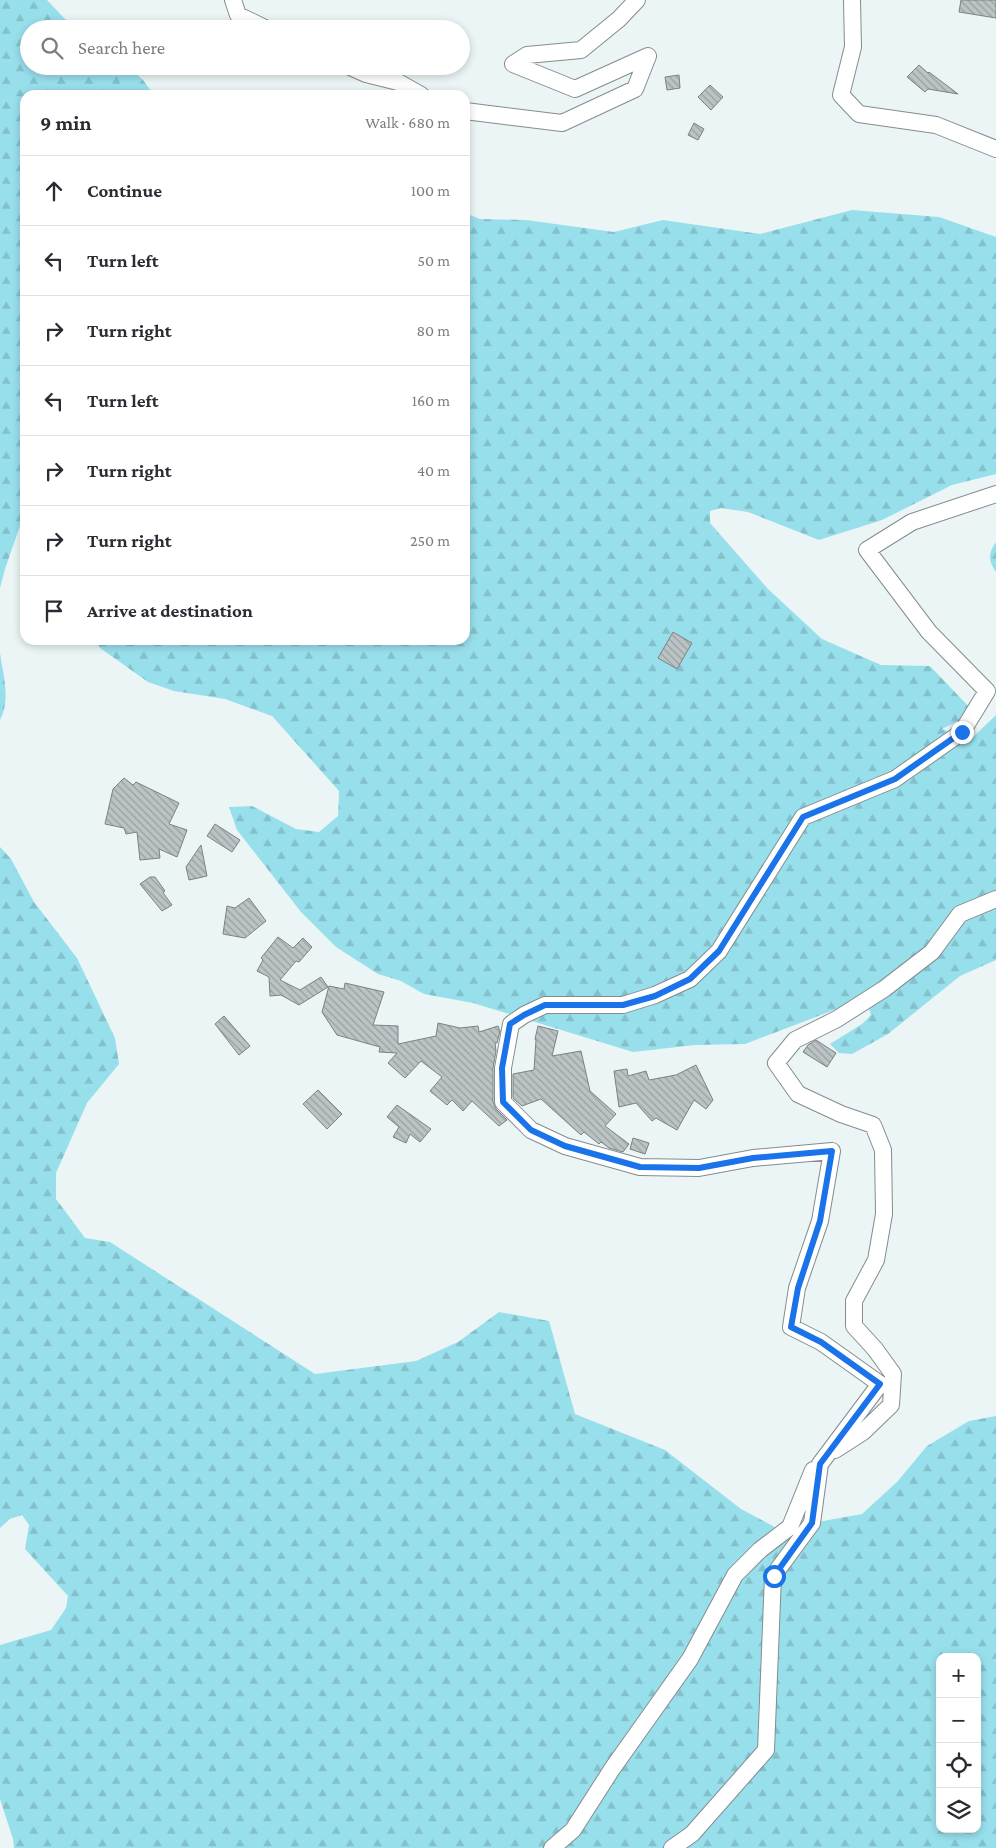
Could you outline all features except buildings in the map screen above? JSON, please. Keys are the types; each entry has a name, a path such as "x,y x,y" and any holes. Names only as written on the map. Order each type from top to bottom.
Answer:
{"street":[{"path":"233,0 238,15 248,20"},
{"path":"470,112 562,123 635,90 648,56 575,89 513,64 527,54 581,50 620,19 637,0"},
{"path":"852,0 853,47 841,95 859,114 936,125 996,149"},
{"path":"370,75 398,82 412,90"},
{"path":"672,1848 692,1834 766,1750 774,1576 812,1523 820,1464 880,1384 821,1342 791,1327 798,1288 820,1221 832,1151 753,1158 699,1168 640,1167 565,1146 531,1130 503,1102 502,1068 510,1024 545,1005 623,1005 655,996 690,979 719,951 803,817 895,779 962,732 987,691 929,632 867,550 912,522 996,494"},
{"path":"552,1848 573,1830 617,1761 690,1659 735,1575 760,1550 790,1527 811,1472 839,1447 863,1432 891,1405 893,1374 875,1349 854,1326 854,1301 876,1260 884,1214 883,1150 873,1125 841,1114 798,1094 776,1063 795,1040 837,1019 884,989 932,952 960,914 996,899"}],"green space":[{"path":"0,0 47,0 67,20 20,20 20,75 138,75 150,90 20,90 20,526 0,588"},
{"path":"852,210 939,217 996,237 996,474 952,485 882,520 819,540 748,512 721,508 710,511 710,523 768,589 822,639 881,665 930,666 972,710 964,718 942,729 971,739 996,715 996,960 960,976 888,1034 852,1054 839,1053 830,1044 862,1024 871,1015 867,1003 842,1007 745,1044 695,1045 633,1052 473,1003 424,994 401,981 378,974 336,947 301,912 237,830 229,807 252,806 296,829 319,832 338,816 339,791 272,716 225,699 174,691 148,682 98,645 470,645 470,215 480,219 526,220 614,232 663,220 760,234"},
{"path":"996,542 996,572 991,564 990,557 991,550"},
{"path":"0,653 6,696 0,720"},
{"path":"0,847 11,859 34,902 77,958 115,1038 119,1064 87,1103 56,1173 56,1199 85,1238 110,1242 315,1374 416,1361 458,1342 499,1312 549,1321 575,1414 665,1450 741,1509 786,1533 812,1523 862,1514 897,1482 927,1446 969,1421 996,1416 996,1848 14,1848 13,1839 0,1799 0,1645 51,1630 66,1608 68,1596 25,1549 29,1525 22,1515 10,1519 0,1528"}],"route":[{"path":"774,1576 812,1523 820,1464 880,1384 821,1342 791,1327 798,1288 820,1221 832,1151 753,1158 699,1168 640,1167 565,1146 531,1130 503,1102 502,1068 510,1024 545,1005 623,1005 655,996 690,979 719,951 803,817 895,779 962,732"}]}
